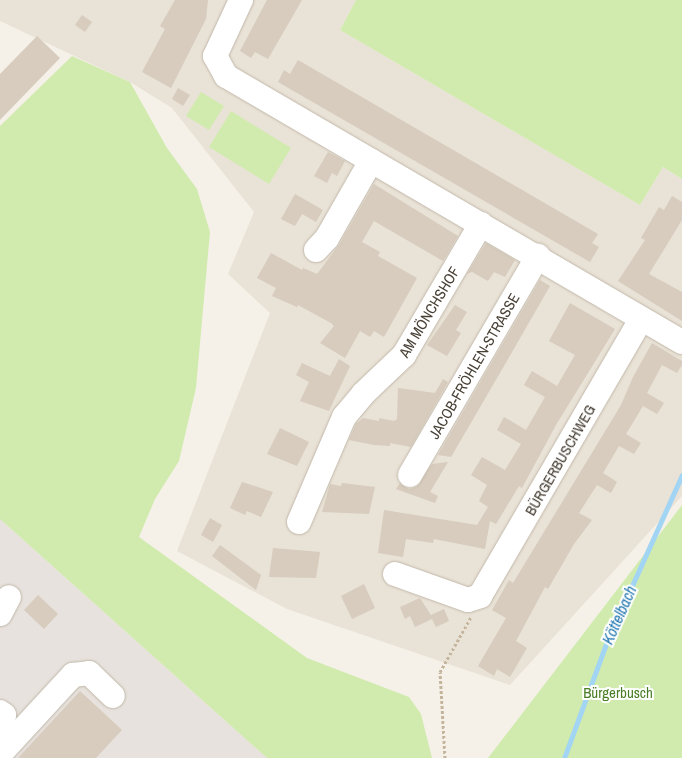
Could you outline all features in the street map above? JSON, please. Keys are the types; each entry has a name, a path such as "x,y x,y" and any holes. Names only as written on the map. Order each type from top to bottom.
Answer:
{"street":[{"path":"241,0 217,47 215,56 220,70 236,83 538,256 682,342"},
{"path":"316,250 327,238 371,161"},
{"name":"AM MÖNCHSHOF","path":"299,522 331,441 344,417 363,394 404,355 481,224"},
{"name":"JACOB-FRÖHLEN-STRASSE","path":"410,475 538,256"},
{"name":"BÜRGERBUSCHWEG","path":"477,598 484,592 641,319"},
{"path":"395,574 468,600 477,598"},
{"path":"0,754 73,675 89,673 114,696"},
{"path":"0,712 4,715 0,731"}],"path":[{"path":"445,758 440,672 475,609 477,598"}],"shaded area":[{"path":"0,0 356,0 340,30 640,205 663,167 682,179 682,496 510,685 287,609 177,551 270,313 228,274 254,212 172,108 130,82 0,21"},
{"path":"0,519 267,758 0,758"}],"green space":[{"path":"356,0 682,0 682,179 663,167 640,205 340,30"},
{"path":"72,56 130,82 167,148 197,189 210,232 196,388 179,461 155,499 139,537 307,658 409,697 421,714 432,758 267,758 0,519 0,126"},
{"path":"201,92 224,106 209,130 186,116"},
{"path":"231,111 291,148 269,184 209,147"},
{"name":"Bürgerbusch","path":"682,505 682,758 488,758"}],"building":[{"path":"175,0 208,0 206,19 171,88 142,72 165,29 160,26"},
{"path":"267,0 302,0 268,59 255,52 251,58 240,51"},
{"path":"82,15 92,22 85,32 75,25"},
{"path":"37,36 60,58 0,120 0,74"},
{"path":"298,60 598,234 592,243 599,247 590,262 278,82 284,70 290,74"},
{"path":"178,88 190,95 183,106 172,99"},
{"path":"328,152 345,161 337,176 332,173 327,183 314,176"},
{"path":"374,184 458,236 443,261 374,221 362,242 380,252 378,256 417,278 384,337 374,331 370,337 360,331 345,358 320,343 334,326 331,323 298,305 297,307 272,296 276,288 257,278 271,253 302,270 303,268 317,274 339,245"},
{"path":"295,194 323,210 316,222 302,214 295,226 281,219"},
{"path":"672,196 682,202 682,220 649,274 682,292 682,321 618,281 645,240 641,238 659,207 664,210"},
{"path":"486,243 515,260 505,277 494,272 488,281 472,272 467,274"},
{"path":"540,280 550,286 451,457 438,455"},
{"path":"570,303 615,329 556,425 522,488 519,486 496,524 490,521 485,549 434,539 433,543 406,539 403,557 378,553 384,510 477,525 488,507 479,501 487,485 471,475 482,457 505,470 521,444 497,430 504,417 526,430 545,397 524,385 532,371 557,386 575,355 549,341"},
{"path":"455,305 467,312 456,330 461,333 447,356 427,345"},
{"path":"652,343 682,361 682,365 677,373 662,365 647,393 664,403 657,414 643,406 626,434 641,443 634,454 619,446 603,473 617,482 611,493 597,485 579,513 592,520 574,544 548,589 545,587 516,641 527,648 510,677 497,669 494,676 478,666 506,618 492,610 509,580 513,583 621,405 633,377"},
{"path":"339,359 350,366 329,411 300,401 309,382 296,375 302,363 330,376"},
{"path":"443,379 448,382 411,447 390,443 390,446 374,445 349,440 356,424 363,418 379,421 379,418 394,421 397,419 398,388 435,393"},
{"path":"280,428 309,442 297,466 267,454"},
{"path":"448,462 430,492 438,496 435,503 396,489 400,483 409,489 416,487 432,464"},
{"path":"242,482 273,492 261,517 247,511 245,515 230,508"},
{"path":"342,483 375,487 369,514 322,512 330,484 341,486"},
{"path":"210,518 222,525 213,542 201,535"},
{"path":"220,545 261,575 256,590 212,556"},
{"path":"273,548 320,552 316,578 269,577"},
{"path":"364,584 375,608 352,619 341,596"},
{"path":"38,595 58,614 44,629 24,610"},
{"path":"420,598 431,615 444,609 449,621 436,627 432,619 415,627 410,616 405,619 400,607"},
{"path":"80,691 122,730 96,758 18,758"}],"waterway":[{"name":"Köttelbach","path":"564,758 607,641 682,475"}]}
